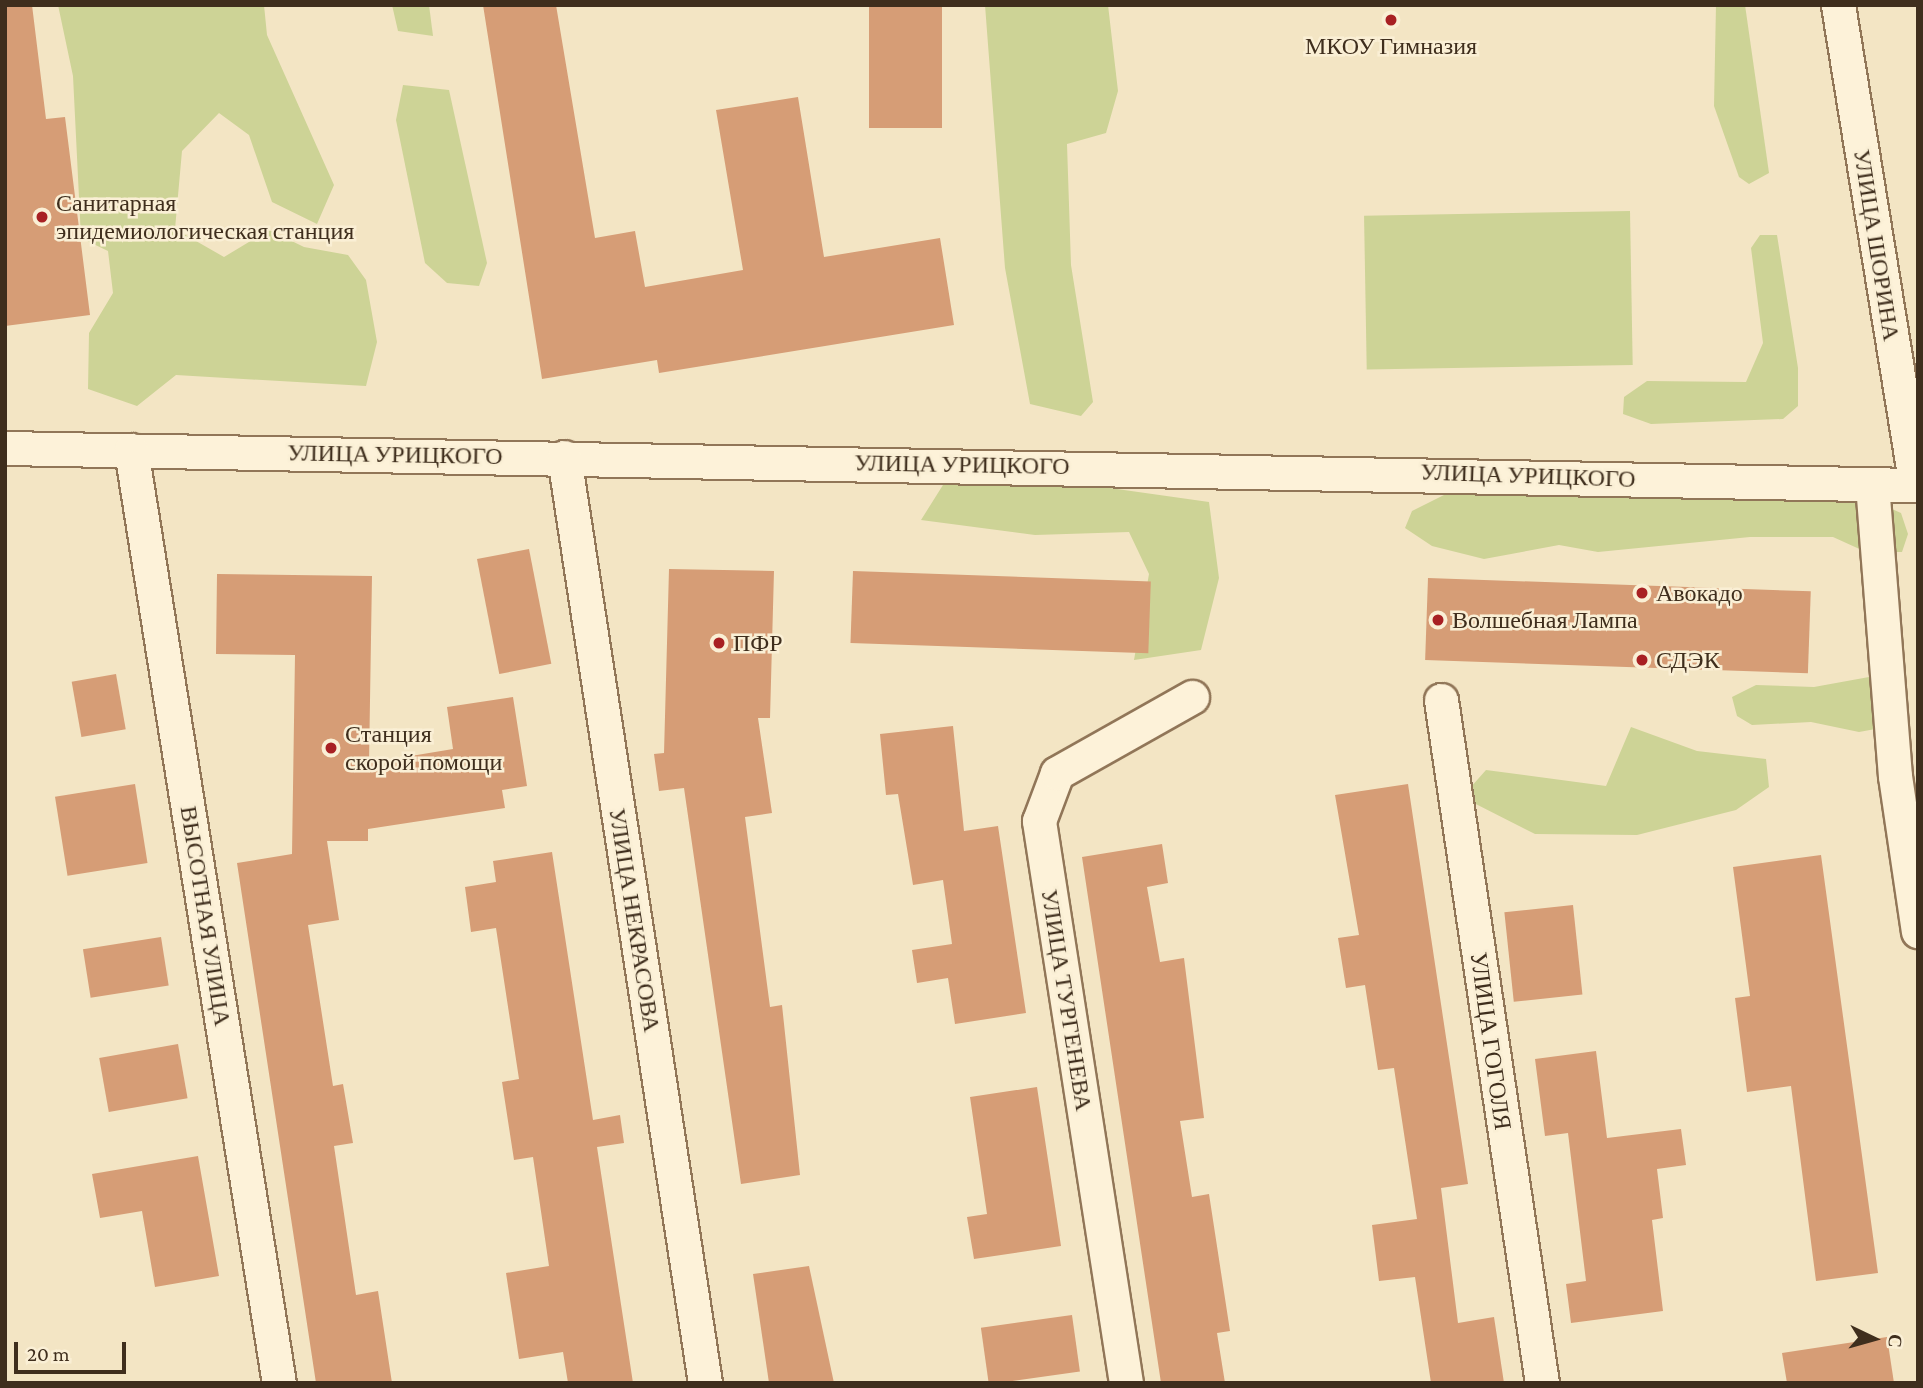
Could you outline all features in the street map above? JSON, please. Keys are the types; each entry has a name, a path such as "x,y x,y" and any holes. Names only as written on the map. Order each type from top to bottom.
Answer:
{"street":[{"name":"УЛИЦА ШОРИНА","path":"1838,5 1917,485"},
{"name":"УЛИЦА УРИЦКОГО","path":"5,448 1917,485"},
{"name":"ВЫСОТНАЯ УЛИЦА","path":"131,450 279,1383"},
{"name":"УЛИЦА НЕКРАСОВА","path":"564,457 705,1383"},
{"path":"1872,484 1895,776 1918,931"},
{"name":"УЛИЦА ТУРГЕНЕВА","path":"1126,1383 1039,821 1057,773 1192,697"},
{"name":"УЛИЦА ГОГОЛЯ","path":"1441,700 1542,1383"}],"green space":[{"path":"58,5 264,5 267,35 334,185 317,224 272,202 249,135 219,113 182,151 175,229 224,257 269,230 304,247 348,255 366,280 377,342 366,386 176,375 137,406 88,389 89,333 113,293 108,251 81,238 73,76"},
{"path":"392,5 429,5 433,36 398,31"},
{"path":"985,5 1108,5 1118,91 1106,133 1067,144 1071,265 1093,402 1081,416 1030,404 1005,268"},
{"path":"1716,5 1745,5 1769,173 1749,184 1739,177 1714,106"},
{"path":"403,85 449,90 487,263 479,286 447,283 425,263 396,120"},
{"path":"1630,211 1633,365 1367,370 1364,216"},
{"path":"1760,235 1777,235 1798,368 1798,406 1783,419 1651,424 1623,414 1624,397 1647,381 1746,382 1763,343 1751,248"},
{"path":"997,472 1209,502 1219,578 1201,650 1134,660 1149,574 1129,532 1035,535 921,520 948,477"},
{"path":"1517,486 1858,494 1901,513 1908,534 1902,552 1866,552 1833,537 1750,537 1598,552 1559,545 1484,559 1432,546 1405,528 1412,511 1448,493"},
{"path":"1880,675 1897,676 1905,702 1881,728 1859,732 1811,722 1752,725 1737,716 1732,697 1756,685 1814,687"},
{"path":"1631,727 1697,751 1766,759 1769,787 1736,810 1637,835 1535,834 1462,797 1486,770 1606,786"}],"building":[{"name":"Санитарная эпидемиологическая станция","path":"5,5 32,5 46,119 65,117 90,315 5,326"},
{"path":"483,5 556,5 595,238 635,231 645,287 743,270 716,110 798,97 824,257 940,238 954,325 659,373 657,360 542,379"},
{"path":"869,5 942,5 942,128 869,128"},
{"path":"529,549 551,664 499,674 477,559"},
{"path":"669,569 774,571 770,718 758,718 772,813 745,817 770,1007 782,1005 800,1175 741,1184 684,788 659,791 654,754 664,753"},
{"path":"853,571 1151,581 1148,653 850,643"},
{"path":"217,574 372,576 369,763 453,749 447,707 513,697 527,786 502,790 505,808 368,829 368,841 327,841 339,920 308,925 333,1086 343,1084 353,1143 334,1146 356,1295 378,1291 392,1383 316,1383 237,863 292,854 295,655 216,654"},
{"path":"1428,578 1811,591 1808,673 1425,660"},
{"path":"116,674 126,729 81,737 72,682"},
{"path":"953,726 964,831 998,826 1026,1013 955,1024 948,978 917,983 912,950 952,944 943,880 913,885 898,794 886,795 880,734"},
{"path":"135,784 148,863 68,876 55,797"},
{"path":"1408,784 1468,1184 1441,1188 1458,1323 1494,1317 1504,1383 1431,1383 1415,1277 1379,1281 1372,1225 1417,1219 1394,1068 1378,1070 1365,985 1346,988 1338,938 1359,935 1335,795"},
{"path":"1162,844 1168,883 1147,887 1160,962 1184,958 1204,1118 1180,1121 1192,1197 1209,1194 1230,1331 1217,1333 1225,1383 1161,1383 1082,857"},
{"path":"552,852 593,1120 620,1115 624,1143 597,1147 633,1383 568,1383 563,1352 519,1359 506,1273 549,1266 533,1157 514,1160 502,1082 519,1079 496,928 471,932 465,887 496,882 493,861"},
{"path":"1821,855 1878,1273 1816,1281 1791,1086 1747,1092 1735,998 1750,996 1733,867"},
{"path":"1573,905 1582,995 1514,1002 1504,912"},
{"path":"161,937 169,985 91,998 83,949"},
{"path":"178,1044 188,1098 109,1112 99,1058"},
{"path":"1596,1051 1607,1138 1681,1129 1686,1165 1657,1169 1663,1218 1652,1220 1663,1311 1571,1323 1566,1284 1586,1281 1568,1133 1545,1136 1535,1059"},
{"path":"1037,1087 1061,1246 974,1259 967,1217 987,1214 970,1097"},
{"path":"198,1156 219,1276 155,1287 142,1211 100,1218 92,1174"},
{"path":"809,1266 834,1383 769,1383 753,1274"},
{"path":"1072,1315 1080,1371 989,1383 981,1328"},
{"path":"1887,1337 1894,1383 1787,1383 1782,1353"}],"place":[{"name":"МКОУ Гимназия","path":"1391,20"},
{"name":"Санитарная эпидемиологическая станция","path":"42,217"},
{"name":"Авокадо","path":"1642,593"},
{"name":"Волшебная Лампа","path":"1438,620"},
{"name":"ПФР","path":"719,643"},
{"name":"СДЭК","path":"1642,660"},
{"name":"Станция скорой помощи","path":"331,748"}]}
